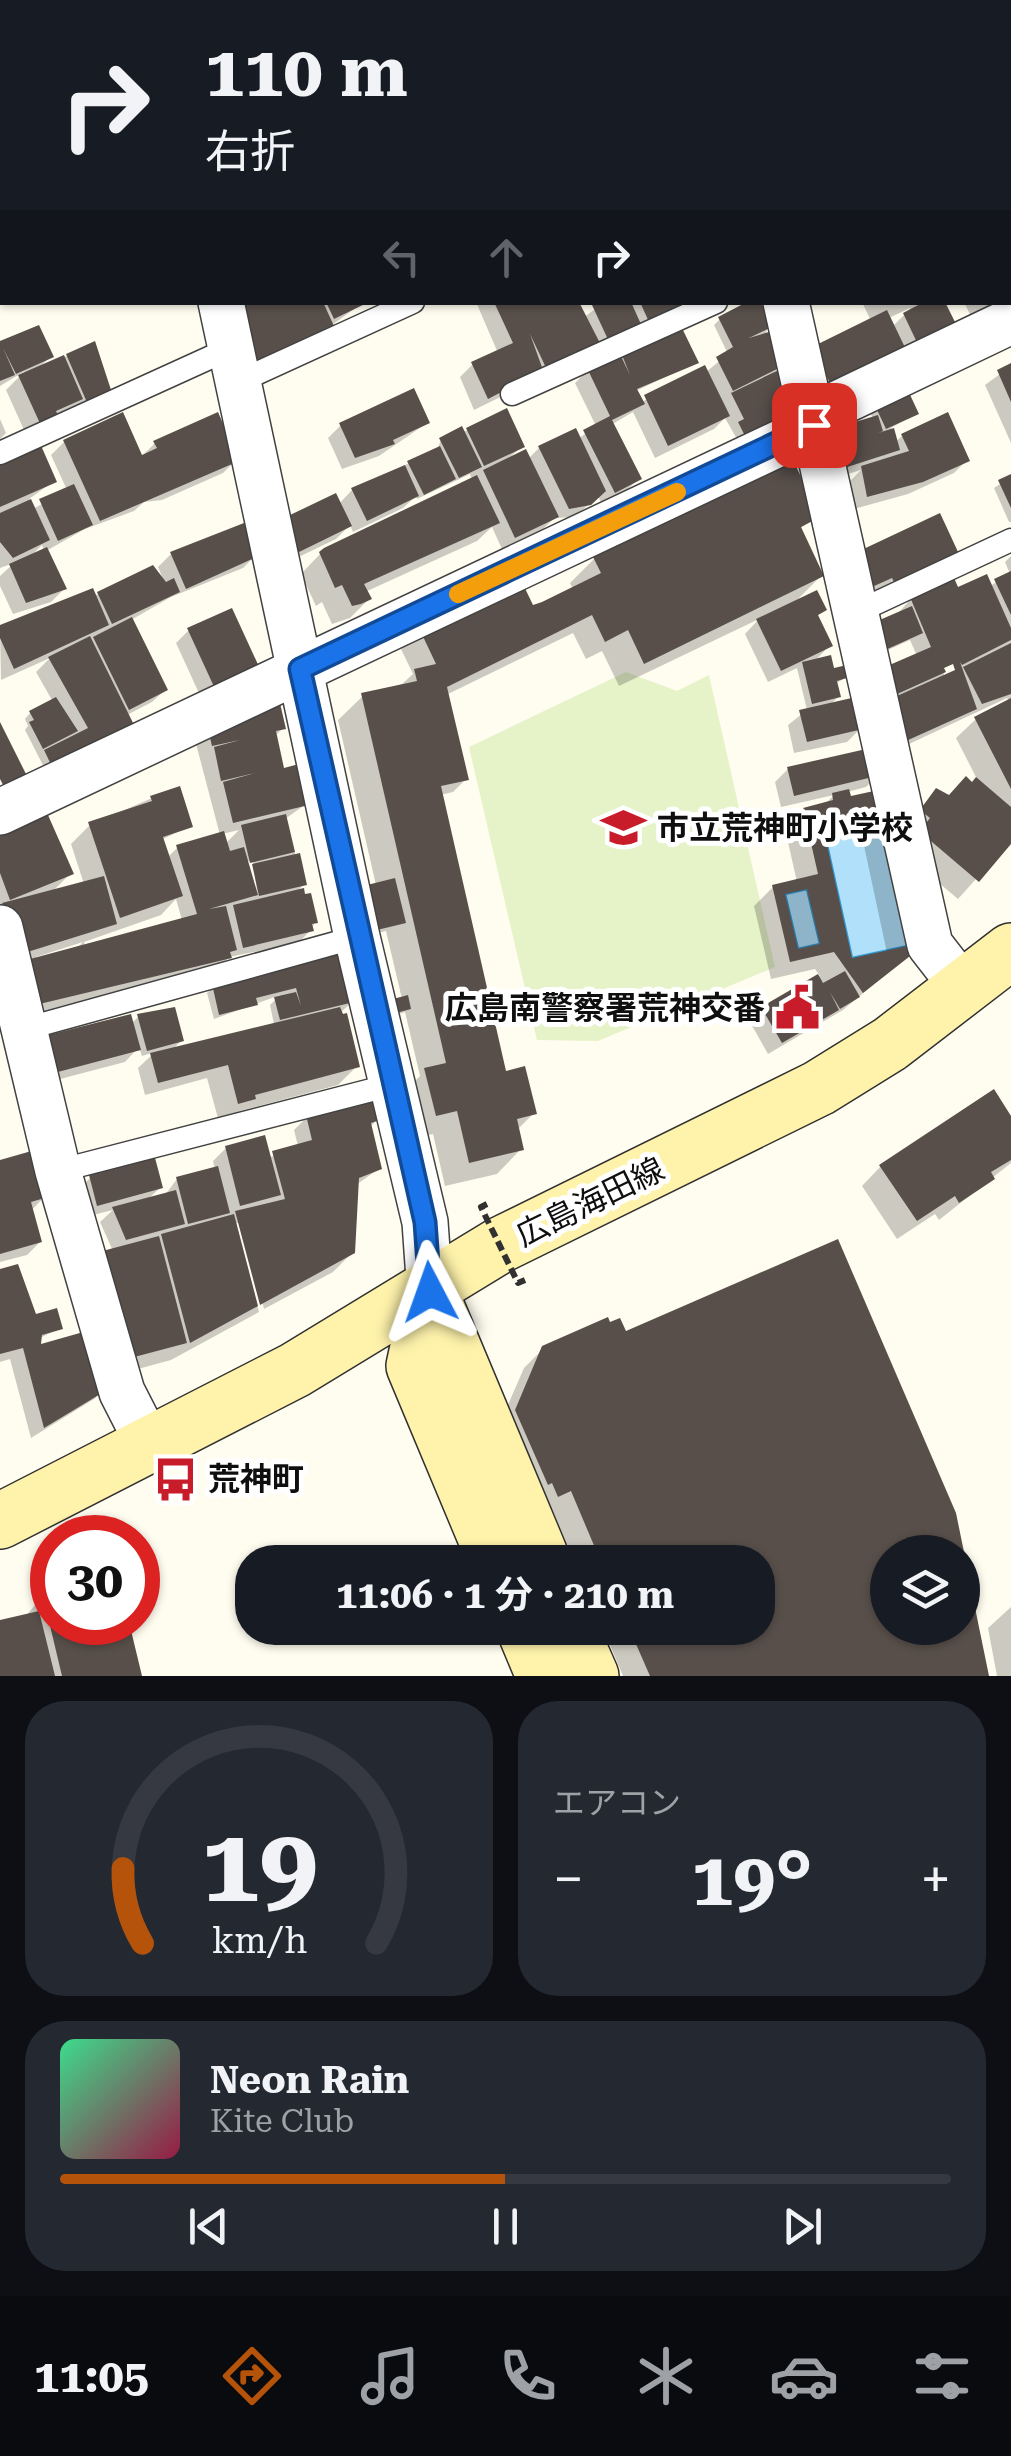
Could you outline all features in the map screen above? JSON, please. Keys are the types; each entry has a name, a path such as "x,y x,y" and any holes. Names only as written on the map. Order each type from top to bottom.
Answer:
{"main road":[{"name":"広島海田線","path":"0,1521 295,1370 430,1292 502,1244 819,1088 965,990 1011,951"},
{"path":"430,1292 414,1366 489,1545"},
{"path":"430,1292 536,1545"},
{"path":"531,1645 544,1676"},
{"path":"577,1645 591,1676"}],"street":[{"path":"222,305 357,937 425,1222 430,1292"},
{"path":"787,305 930,944 965,990"},
{"path":"0,812 814,425 831,407 1011,321"},
{"path":"0,928 58,1171 122,1392 148,1443"}],"lane":[{"path":"0,453 404,305"},
{"path":"512,394 709,305"},
{"path":"856,612 1011,540"},
{"path":"24,1029 357,937"},
{"path":"58,1171 392,1085"}],"path":[{"path":"487,1204 481,1207 518,1283 525,1280"}],"green space":[{"path":"626,672 677,691 709,675 775,967 598,1041 537,1040 469,747"}],"water":[{"path":"878,809 908,946 852,958 822,822"},
{"path":"807,889 820,944 798,949 785,894"}],"building":[{"path":"240,305 324,305 334,326 254,368"},
{"path":"327,305 363,305 334,319"},
{"path":"495,305 581,305 603,349 549,374 530,334 543,370 488,399 471,362 513,343"},
{"path":"592,305 632,305 644,331 611,346"},
{"path":"641,305 686,305 649,322"},
{"path":"741,305 762,305 776,325 749,338 769,332 785,365 733,391 716,357 733,347 718,317"},
{"path":"918,305 946,305 961,334 922,353 903,313"},
{"path":"887,310 910,358 835,393 812,347"},
{"path":"680,324 699,363 637,389 645,404 612,420 642,479 615,493 583,430 610,416 587,368 619,352 630,375 620,350"},
{"path":"39,325 54,357 16,374 3,348 15,375 0,381 0,341"},
{"path":"95,341 113,396 89,407 66,354"},
{"path":"64,355 83,399 56,411 61,422 43,430 18,375"},
{"path":"1011,363 1011,402 997,370"},
{"path":"705,365 730,416 668,446 644,395"},
{"path":"783,368 794,394 783,400 793,420 748,442 738,422 744,419 731,393"},
{"path":"905,384 919,414 886,429 872,399"},
{"path":"414,388 430,423 393,440 395,444 355,458 339,423"},
{"path":"507,408 525,447 484,466 466,428"},
{"path":"123,412 142,455 157,448 153,441 218,412 239,461 100,521 63,440"},
{"path":"948,412 970,461 923,482 867,497 861,466 909,451 901,434"},
{"path":"878,415 883,431 878,433 894,428 900,450 841,469 829,430"},
{"path":"462,426 482,467 459,478 439,438"},
{"path":"576,428 606,491 591,505 569,509 538,446"},
{"path":"39,441 57,482 0,507 0,459"},
{"path":"440,446 456,479 424,495 407,461"},
{"path":"526,449 559,517 515,538 483,470"},
{"path":"794,462 820,517 801,527 824,576 644,664 628,630 605,642 592,615 447,687 469,780 441,786 506,1071 525,1066 537,1114 517,1119 524,1150 469,1163 457,1111 436,1116 424,1068 446,1063 361,693 417,681 414,669 436,664 419,628 520,578 533,605 542,602 601,573 593,557"},
{"path":"405,465 419,496 367,521 351,488"},
{"path":"1011,474 1011,508 998,480"},
{"path":"477,475 500,523 364,584 372,599 361,604 352,606 342,585 335,588 319,552 324,548"},
{"path":"74,484 93,525 58,541 39,499"},
{"path":"336,493 352,526 295,554 288,516"},
{"path":"31,499 50,540 13,558 0,542 0,513"},
{"path":"940,513 959,554 895,584 892,578 863,591 855,553"},
{"path":"244,523 259,556 186,589 170,552"},
{"path":"47,547 67,589 26,603 9,564"},
{"path":"153,565 166,582 174,578 180,592 112,624 97,592"},
{"path":"1011,571 1011,615 994,579"},
{"path":"987,574 1011,628 1011,640 962,665 960,662 977,709 906,741 888,700 955,670 953,664 944,668 946,672 886,699 878,670 931,647 910,597 954,578 958,587"},
{"path":"93,588 109,625 14,669 0,638 0,625"},
{"path":"817,590 827,610 818,615 833,646 781,671 756,619"},
{"path":"912,606 923,633 883,651 875,622"},
{"path":"232,608 261,671 216,691 187,628"},
{"path":"132,617 168,690 129,710 93,637"},
{"path":"90,636 139,735 57,777 44,750 88,728 48,657"},
{"path":"1011,643 1011,694 982,704 963,667"},
{"path":"831,655 834,668 847,665 850,677 837,681 841,697 812,704 802,662"},
{"path":"56,697 78,731 43,749 29,722 34,720 29,711"},
{"path":"856,697 863,729 807,742 799,710"},
{"path":"1011,698 1011,789 974,717"},
{"path":"279,699 286,729 276,731 284,768 299,764 309,805 233,823 223,782 255,773 221,781 214,747 240,740 212,746 207,725"},
{"path":"0,722 32,786 10,798 0,779"},
{"path":"875,747 881,775 794,796 787,767"},
{"path":"966,776 972,782 976,777 1011,807 1011,844 979,882 925,836 929,832 923,827 930,818 920,810 936,788 949,795"},
{"path":"180,786 193,827 163,837 183,896 120,918 88,822 152,801 150,796"},
{"path":"849,789 851,796 883,789 919,949 863,993 834,952 790,962 772,885 818,874 803,808 833,800 832,793","holes":["878,809 908,946 852,958 822,822","807,889 820,944 798,949 785,894"]},
{"path":"44,806 74,874 10,900 0,873 0,823"},
{"path":"286,814 295,852 250,863 241,825"},
{"path":"224,831 230,851 244,847 258,895 209,909 226,906 237,950 230,952 232,958 31,1006 19,962 197,914 176,845"},
{"path":"300,853 307,885 259,896 252,864"},
{"path":"104,876 117,924 21,954 2,903"},
{"path":"395,878 406,923 377,930 367,885"},
{"path":"304,888 305,894 311,893 318,923 312,924 314,931 243,948 233,905"},
{"path":"341,948 354,1002 280,1020 274,997 296,992 301,1006 296,988 256,998 258,1005 219,1015 212,984"},
{"path":"845,971 860,997 840,1009 830,992 839,1010 782,1043 761,1007 818,974 823,983"},
{"path":"408,995 411,1009 396,1013 393,999"},
{"path":"175,1007 184,1041 147,1051 137,1014"},
{"path":"340,1007 343,1014 347,1013 360,1067 255,1095 256,1099 238,1104 228,1065 158,1083 150,1053"},
{"path":"131,1014 141,1050 54,1073 44,1036"},
{"path":"994,1089 1011,1116 1011,1160 991,1172 995,1179 959,1203 955,1196 917,1221 879,1165"},
{"path":"374,1097 380,1120 371,1123 382,1169 359,1178 355,1253 260,1305 235,1211 285,1199 272,1151 312,1140 306,1115"},
{"path":"265,1135 281,1195 240,1206 225,1146"},
{"path":"35,1150 48,1197 31,1202 42,1242 0,1254 0,1160"},
{"path":"154,1154 163,1188 97,1206 89,1175"},
{"path":"218,1166 230,1213 188,1224 176,1177"},
{"path":"176,1190 185,1224 126,1240 112,1207"},
{"path":"234,1214 258,1306 190,1343 161,1234"},
{"path":"159,1236 187,1343 123,1360 95,1253"},
{"path":"838,1239 956,1513 961,1535 870,1535 870,1645 980,1645 980,1632 989,1676 650,1676 636,1645 775,1645 775,1545 594,1545 571,1491 558,1497 552,1483 548,1485 515,1410 542,1346 608,1317 610,1322 620,1318 626,1331"},
{"path":"18,1264 36,1314 57,1308 63,1329 42,1335 41,1344 94,1329 107,1390 44,1428 23,1348 0,1354 0,1269"},
{"path":"30,1613 30,1645 47,1645 55,1676 0,1676 0,1620"},
{"path":"55,1645 135,1645 142,1676 62,1676"}],"slow traffic":[{"path":"458,594 677,492"}],"place":[{"name":"市立荒神町小学校","path":"624,828"},
{"name":"広島南警察署荒神交番","path":"798,1008"},
{"name":"荒神町","path":"175,1479"}],"route":[{"path":"430,1292 425,1222 357,937 300,669 814,425"}]}
